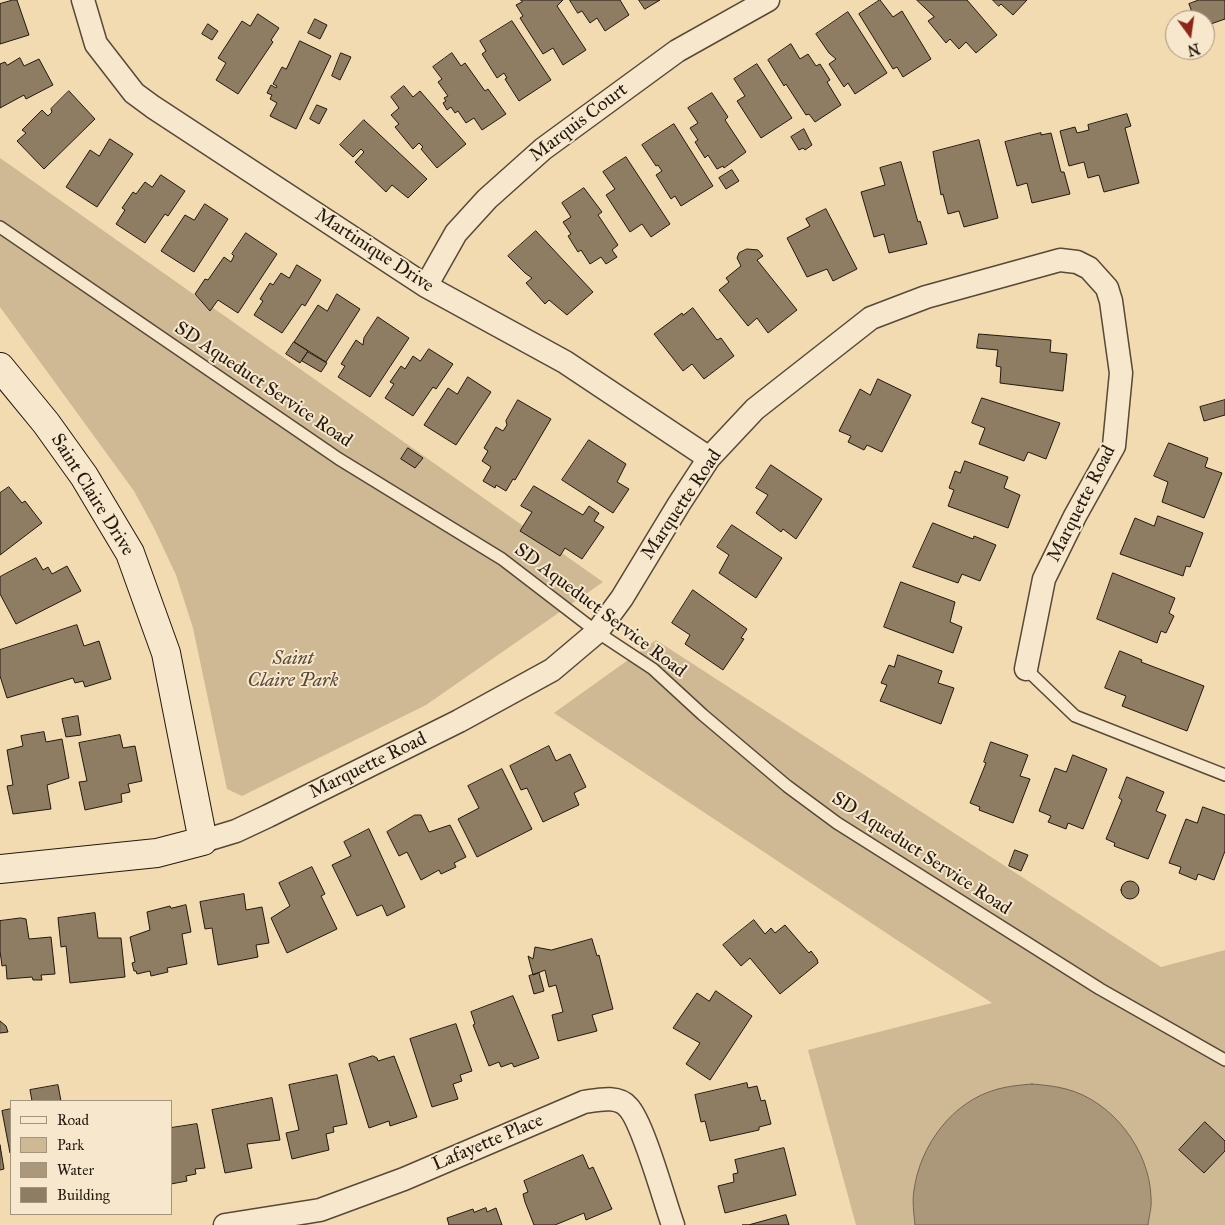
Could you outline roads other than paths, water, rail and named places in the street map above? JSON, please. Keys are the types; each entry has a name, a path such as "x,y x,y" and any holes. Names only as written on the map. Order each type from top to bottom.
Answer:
{"street":[{"name":"Martinique Drive","path":"84,0 96,44 134,93 426,286 565,362 709,458"},
{"name":"Marquis Court","path":"426,286 456,233 487,199 537,154 677,52 768,0"},
{"name":"Marquette Road","path":"0,869 158,854 236,831 459,721 552,670 596,632 622,598 709,458 754,409 871,318 926,297 1060,260 1077,262 1089,268 1107,288 1111,301 1121,373 1114,446 1075,516 1044,579 1026,669"},
{"name":"Saint Claire Drive","path":"0,367 46,423 84,476 130,553 166,653 203,841"},
{"name":"Lafayette Place","path":"225,1225 320,1210 404,1178 584,1102 609,1099 628,1106 638,1124 673,1225"}],"lane":[{"name":"SD Aqueduct Service Road","path":"0,227 340,458 502,559 596,632 653,669 773,774 837,823 1100,989 1225,1060"},
{"path":"1026,669 1075,716 1225,775"}],"water":[{"path":"1032,1084 1062,1088 1083,1095 1099,1104 1126,1130 1144,1163 1149,1180 1151,1208 1148,1225 915,1225 913,1199 917,1174 923,1157 941,1127 966,1104 981,1095 1002,1088"}],"park label":[{"name":"Saint Claire Park","path":"293,670"}]}
